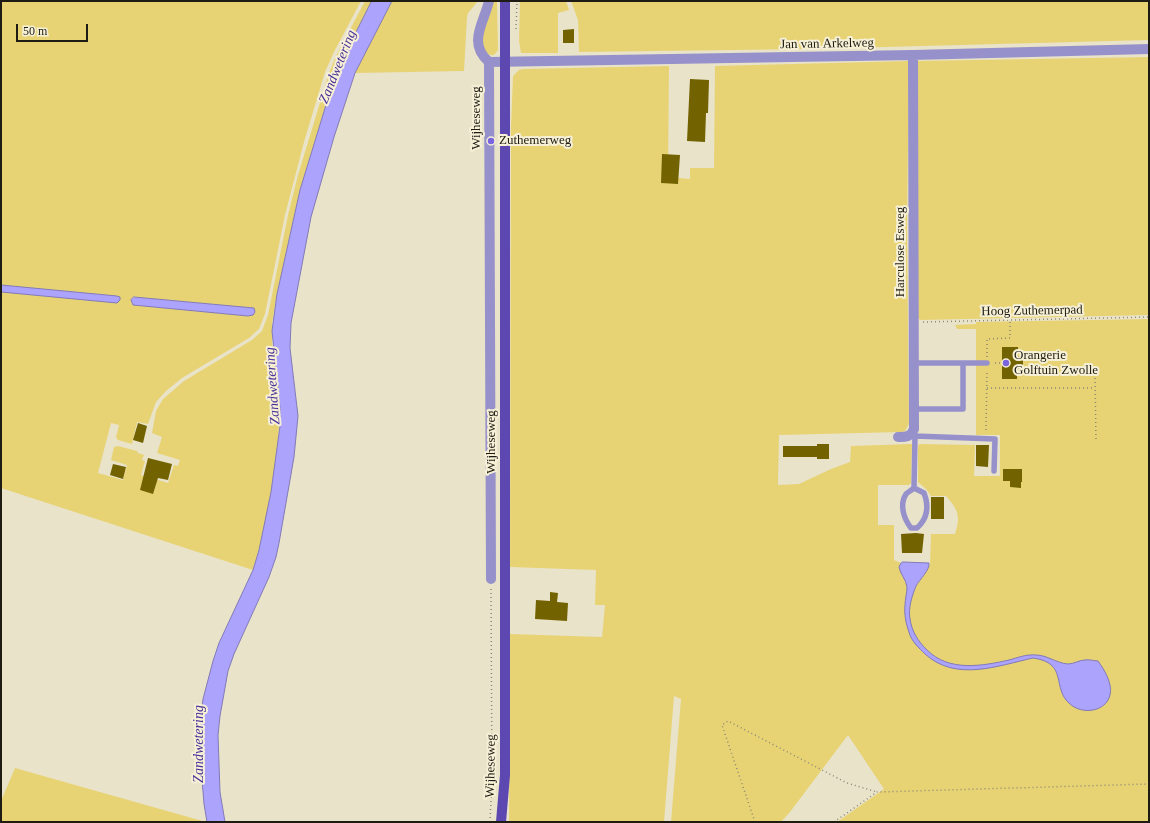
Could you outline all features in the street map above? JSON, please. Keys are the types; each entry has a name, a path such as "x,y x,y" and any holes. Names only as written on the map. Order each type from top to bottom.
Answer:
{"main road":[{"name":"Wijheseweg","path":"502,822 505,775 505,1"}],"street":[{"path":"489,1 479,31 479,50 489,62 505,62"},
{"name":"Jan van Arkelweg","path":"505,62 912,55 1149,49"},
{"name":"Harculose Esweg","path":"912,55 914,435"},
{"name":"Wijheseweg","path":"489,62 491,579"},
{"path":"898,437 908,437 914,435"}],"lane":[{"path":"914,363 987,363"},
{"path":"914,409 963,409 963,363"},
{"path":"914,488 914,435 995,439 994,470"},
{"path":"914,488 924,493 928,503 926,514 922,523 917,528 911,528 903,514 903,504 906,494 914,488"}],"path":[{"path":"516,32 517,1"},
{"name":"Hoog Zuthemerpad","path":"914,322 1149,317"},
{"path":"986,438 987,338 1010,338 1010,320"},
{"path":"1095,374 1096,441"},
{"path":"986,388 1095,388"},
{"name":"Wijheseweg","path":"490,822 492,780 491,579"},
{"path":"755,822 722,725 728,721 847,783 877,792 1149,784"},
{"path":"834,822 877,792"}],"shaded area":[{"path":"1,1 361,1 325,72 304,142 285,215 265,314 259,329 249,338 182,378 166,391 156,402 148,424 137,422 132,444 118,440 116,437 119,425 111,423 98,473 123,480 127,465 111,460 114,447 118,446 137,451 138,453 144,455 142,460 145,461 141,475 168,483 174,465 178,466 180,460 157,453 162,437 152,433 156,411 163,399 184,381 252,340 262,331 268,315 288,215 298,175 329,73 337,54 365,1 372,1 341,62 333,82 300,190 277,294 272,323 272,343 280,408 278,442 263,534 253,570 1,488 1,292 117,303 119,301 117,296 1,285","holes":["134,297 254,308 250,316 248,316 133,305 131,302 132,298"]},
{"path":"372,1 392,1 355,73 334,137 311,217 291,323 290,348 298,416 294,457 276,557 269,577 234,654 228,671 218,735 220,792 225,822 207,822 200,755 203,699 219,643 253,570 259,550 271,492 280,426 280,408 272,331 277,294 300,190 333,82 341,62"},
{"path":"392,1 478,1 468,13 467,17 464,71 355,73"},
{"path":"492,1 497,1 498,50 494,55 490,55 481,48 483,24"},
{"path":"520,1 566,1 569,10 558,13 558,53 521,53 519,41"},
{"path":"571,1 1149,1 1149,40 810,49 579,52 578,20"},
{"path":"1149,57 1149,315 921,320 916,318 917,61"},
{"path":"909,61 907,228 909,424 905,431 902,432 779,435 778,485 799,484 850,462 851,446 912,444 911,483 909,485 878,485 878,525 894,525 894,560 901,563 901,570 907,586 906,599 911,600 916,586 930,564 931,534 955,534 958,523 956,509 946,496 931,496 918,482 918,445 975,445 974,476 1000,476 1000,435 976,435 976,329 957,329 955,325 976,324 976,322 1149,319 1149,822 837,822 884,789 848,735 781,822 671,822 681,699 674,696 664,822 509,822 510,634 602,637 605,605 595,605 596,570 510,567 511,127 513,76 519,70 523,69 669,66 668,177 690,179 690,168 714,168 715,66"},
{"path":"1,285 117,296 120,297 120,300 117,303 1,292"},
{"path":"134,297 254,308 255,312 253,315 248,316 133,305 131,300"},
{"path":"903,562 929,563 926,572 916,586 911,602 910,615 912,628 918,640 936,657 945,662 966,666 988,664 1032,655 1044,656 1068,664 1087,660 1098,661 1105,672 1110,686 1111,691 1108,701 1099,708 1093,710 1081,710 1075,707 1064,698 1056,671 1051,665 1033,658 977,670 950,668 937,663 920,649 910,635 905,612 907,587 899,567"},
{"path":"15,768 206,822 1,822 1,801"}],"building":[{"path":"574,29 574,43 563,43 563,30"},
{"path":"690,79 709,80 705,142 687,141"},
{"path":"662,154 680,155 678,184 661,183"},
{"path":"1002,347 1018,347 1018,356 1023,356 1023,370 1017,370 1017,379 1002,379"},
{"path":"138,423 147,426 143,443 133,440"},
{"path":"817,444 829,444 829,459 817,459 817,457 783,457 783,446 817,446"},
{"path":"976,445 989,445 988,467 976,466"},
{"path":"148,458 172,464 168,480 158,478 153,494 140,490"},
{"path":"113,464 126,467 123,479 110,475"},
{"path":"1003,469 1022,469 1021,488 1010,487 1010,481 1003,481"},
{"path":"931,497 944,497 944,519 931,519"},
{"path":"901,534 924,534 922,553 902,553"},
{"path":"550,592 558,593 557,602 568,603 567,621 535,619 536,600 550,601"}],"place":[{"name":"Zuthemerweg","path":"491,141"},
{"name":"Orangerie Golftuin Zwolle","path":"1006,363"}],"water label":[{"name":"Zandwetering","path":"338,67"},
{"name":"Zandwetering","path":"273,386"},
{"name":"Zandwetering","path":"199,744"}]}
